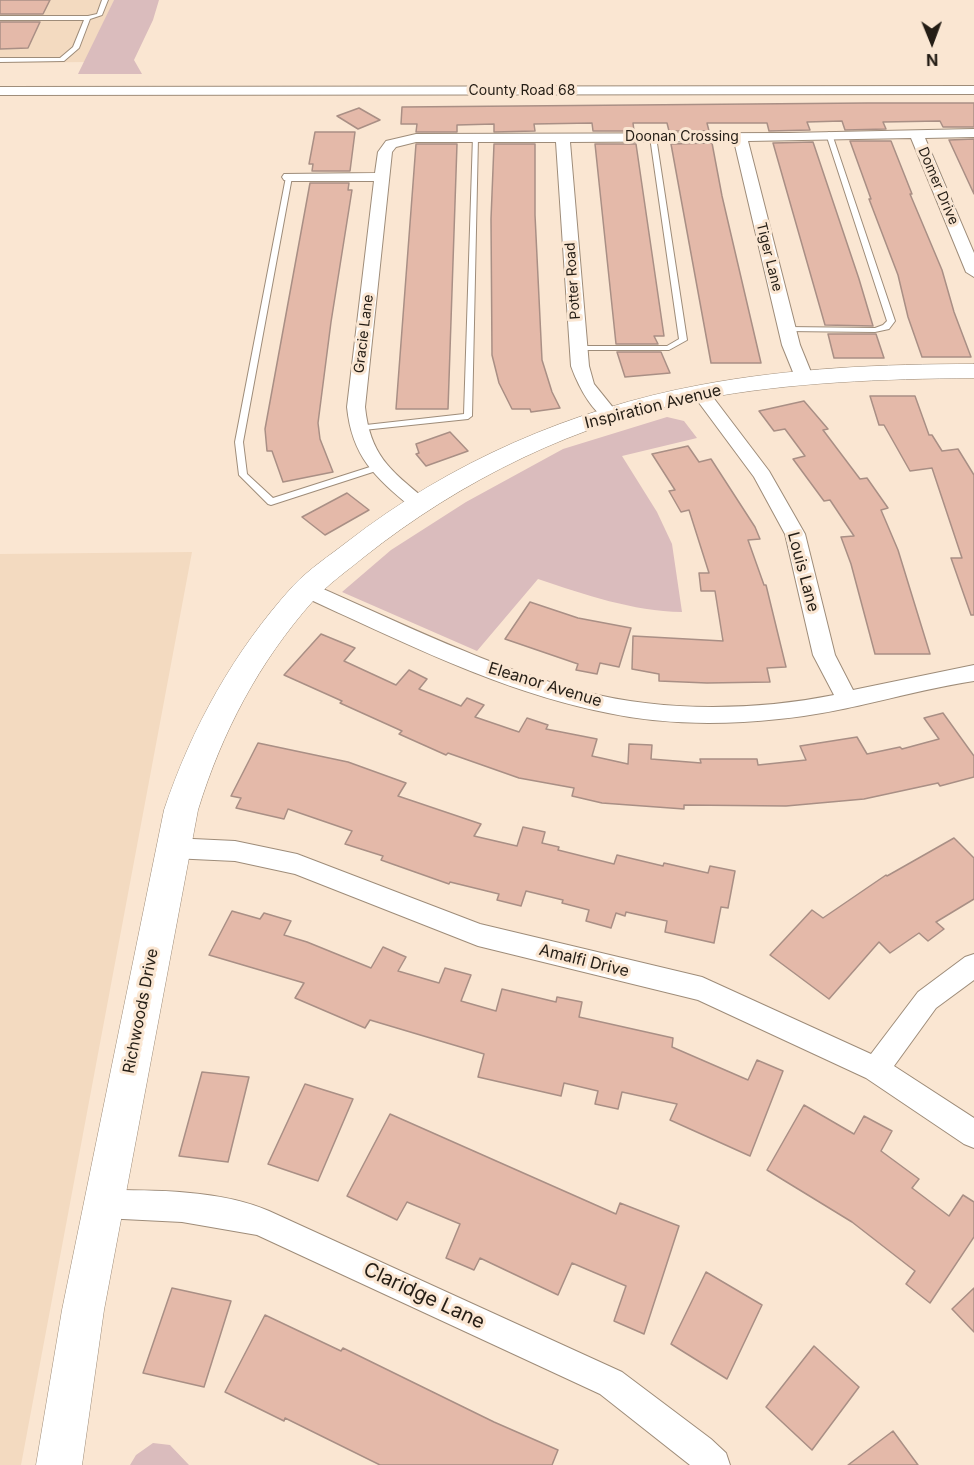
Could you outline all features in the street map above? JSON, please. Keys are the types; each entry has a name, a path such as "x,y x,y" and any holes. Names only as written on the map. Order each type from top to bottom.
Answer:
{"street":[{"name":"County Road 68","path":"0,83 71,91"},
{"name":"County Road 68","path":"0,91 974,90"},
{"name":"Doonan Crossing","path":"391,144 410,138 789,137 829,134 974,133"},
{"name":"Domer Drive","path":"916,134 974,272"},
{"name":"Tiger Lane","path":"740,136 791,345 804,376"},
{"name":"Potter Road","path":"564,137 577,348 586,385 610,416"},
{"name":"Gracie Lane","path":"391,144 385,152 382,177 356,406 357,429 376,468 418,503"},
{"path":"289,177 382,177"},
{"name":"Inspiration Avenue","path":"307,590 365,540 418,503 509,454 610,416 700,392 804,376 895,371 974,371"},
{"name":"Louis Lane","path":"700,392 762,475 795,534 824,655 848,701"},
{"name":"Eleanor Avenue","path":"307,590 493,672 586,701 646,711 715,715 780,711 848,701 904,686 974,673"},
{"name":"Richwoods Drive","path":"59,1465 73,1368 104,1204 172,848 190,779 228,694 263,643 307,590"},
{"name":"Amalfi Drive","path":"172,848 235,851 297,864 478,935 702,989 876,1069 974,1134"},
{"path":"876,1069 927,1000 974,965"},
{"name":"Claridge Lane","path":"104,1204 160,1204 212,1209 260,1221 611,1383 714,1465"}],"lane":[{"path":"0,18 88,18 99,15 105,0"},
{"path":"0,60 62,60 76,48 88,18"},
{"path":"787,329 875,330 886,327 891,321 829,134"},
{"path":"357,429 468,416 475,137"},
{"path":"577,348 669,348 683,340 653,137"},
{"path":"289,177 238,442 243,475 271,502 376,468"}],"shaded area":[{"path":"0,0 114,0 86,62 0,63"},
{"path":"114,0 159,0 153,20 134,60 142,74 78,74"},
{"path":"667,417 684,421 697,438 622,456 657,512 672,544 682,612 627,605 538,579 477,651 342,592 391,550 466,502 563,449"},
{"path":"192,552 21,1465 0,1465 0,554"},
{"path":"153,1443 170,1445 189,1465 130,1465 136,1455"}],"building":[{"path":"0,0 50,0 43,14 0,14"},
{"path":"0,22 40,22 28,48 0,49"},
{"path":"974,103 974,127 943,127 940,121 883,122 886,129 845,130 842,121 807,122 810,130 769,131 767,123 707,123 709,131 669,131 667,123 633,123 634,131 593,131 592,123 534,124 535,131 494,132 494,124 457,125 457,132 416,132 417,124 401,124 402,107"},
{"path":"359,108 380,120 358,129 337,116"},
{"path":"315,132 355,132 350,171 312,171 313,164 309,164"},
{"path":"974,139 974,194 949,140"},
{"path":"850,141 891,141 912,194 910,194 942,270 954,312 971,357 922,357 908,317 898,275"},
{"path":"813,142 873,326 825,325 773,143"},
{"path":"712,143 761,363 711,363 671,144"},
{"path":"416,144 457,144 448,409 396,409"},
{"path":"494,144 535,144 535,215 542,360 552,392 560,408 531,412 530,409 512,409 499,383 492,355 491,219"},
{"path":"595,144 636,144 664,336 654,336 658,344 616,344"},
{"path":"310,183 349,183 348,190 352,190 318,423 320,439 333,472 283,482 272,451 267,451 265,429"},
{"path":"828,334 876,334 884,358 834,358"},
{"path":"617,352 661,352 670,373 625,377"},
{"path":"870,396 915,396 929,435 932,435 942,451 958,449 974,475 974,615 971,615 951,558 962,558 932,468 910,471 884,425 879,425"},
{"path":"804,401 828,429 823,430 860,479 867,478 888,508 881,510 898,550 930,654 875,654 851,564 841,537 854,536 830,500 824,501 793,459 805,456 785,429 774,431 759,411"},
{"path":"450,432 468,451 426,466 416,454 419,453 416,444"},
{"path":"688,446 699,462 711,459 755,527 760,539 748,540 764,585 766,585 786,667 767,668 770,682 659,681 659,674 632,669 633,636 723,641 715,591 701,591 699,573 709,573 689,510 681,512 669,491 675,490 652,454"},
{"path":"347,493 369,510 325,535 302,517"},
{"path":"530,602 578,618 631,628 619,667 600,663 597,674 576,670 578,664 505,639"},
{"path":"321,634 355,648 344,661 396,685 409,670 427,679 419,689 461,706 467,698 484,705 475,717 519,732 527,718 548,725 546,729 597,739 592,756 628,764 629,744 652,745 651,759 701,763 700,759 757,759 758,765 806,760 800,746 857,737 867,754 900,747 902,749 939,739 924,718 943,713 974,756 974,777 940,786 938,783 864,799 786,806 684,805 684,809 602,803 572,796 574,788 519,778 448,753 446,755 399,734 402,731 340,703 342,701 284,675"},
{"path":"258,743 348,762 406,783 398,796 481,824 474,836 517,846 523,827 545,832 542,843 559,847 558,850 614,864 617,855 663,866 664,863 708,873 710,866 735,871 728,908 721,907 714,943 665,932 667,921 626,912 625,916 616,913 611,928 586,921 589,910 562,903 563,900 526,891 521,906 497,900 499,894 450,882 449,884 381,860 383,856 345,844 352,831 288,809 284,819 236,808 241,798 231,796"},
{"path":"954,838 974,858 974,899 936,922 944,929 928,941 919,933 890,953 879,942 829,999 770,955 812,910 823,918 886,875"},
{"path":"232,911 260,919 264,913 291,921 284,935 371,968 383,947 406,957 398,971 439,983 445,968 471,975 461,1001 496,1011 502,989 556,1002 557,997 582,1002 579,1017 673,1038 672,1047 748,1080 757,1060 783,1071 750,1156 670,1120 677,1104 622,1092 618,1109 595,1104 598,1091 564,1083 561,1096 478,1077 484,1054 370,1020 365,1028 295,998 304,983 209,955"},
{"path":"202,1072 249,1077 228,1162 179,1156"},
{"path":"305,1084 353,1099 318,1181 268,1164"},
{"path":"804,1105 854,1134 864,1116 892,1131 881,1151 919,1179 912,1188 949,1216 963,1195 974,1202 974,1237 930,1303 906,1284 915,1271 852,1222 767,1170"},
{"path":"390,1114 616,1214 620,1203 679,1226 644,1334 614,1321 626,1286 572,1263 558,1295 480,1258 474,1270 446,1258 460,1224 407,1202 397,1220 347,1196"},
{"path":"706,1272 762,1305 727,1379 671,1344"},
{"path":"172,1288 231,1301 204,1387 143,1373"},
{"path":"974,1288 974,1332 952,1309"},
{"path":"265,1315 341,1351 343,1348 494,1422 558,1450 552,1465 380,1465 285,1418 284,1421 225,1392"},
{"path":"814,1346 859,1387 812,1450 766,1407"},
{"path":"893,1431 918,1465 848,1465"}]}
